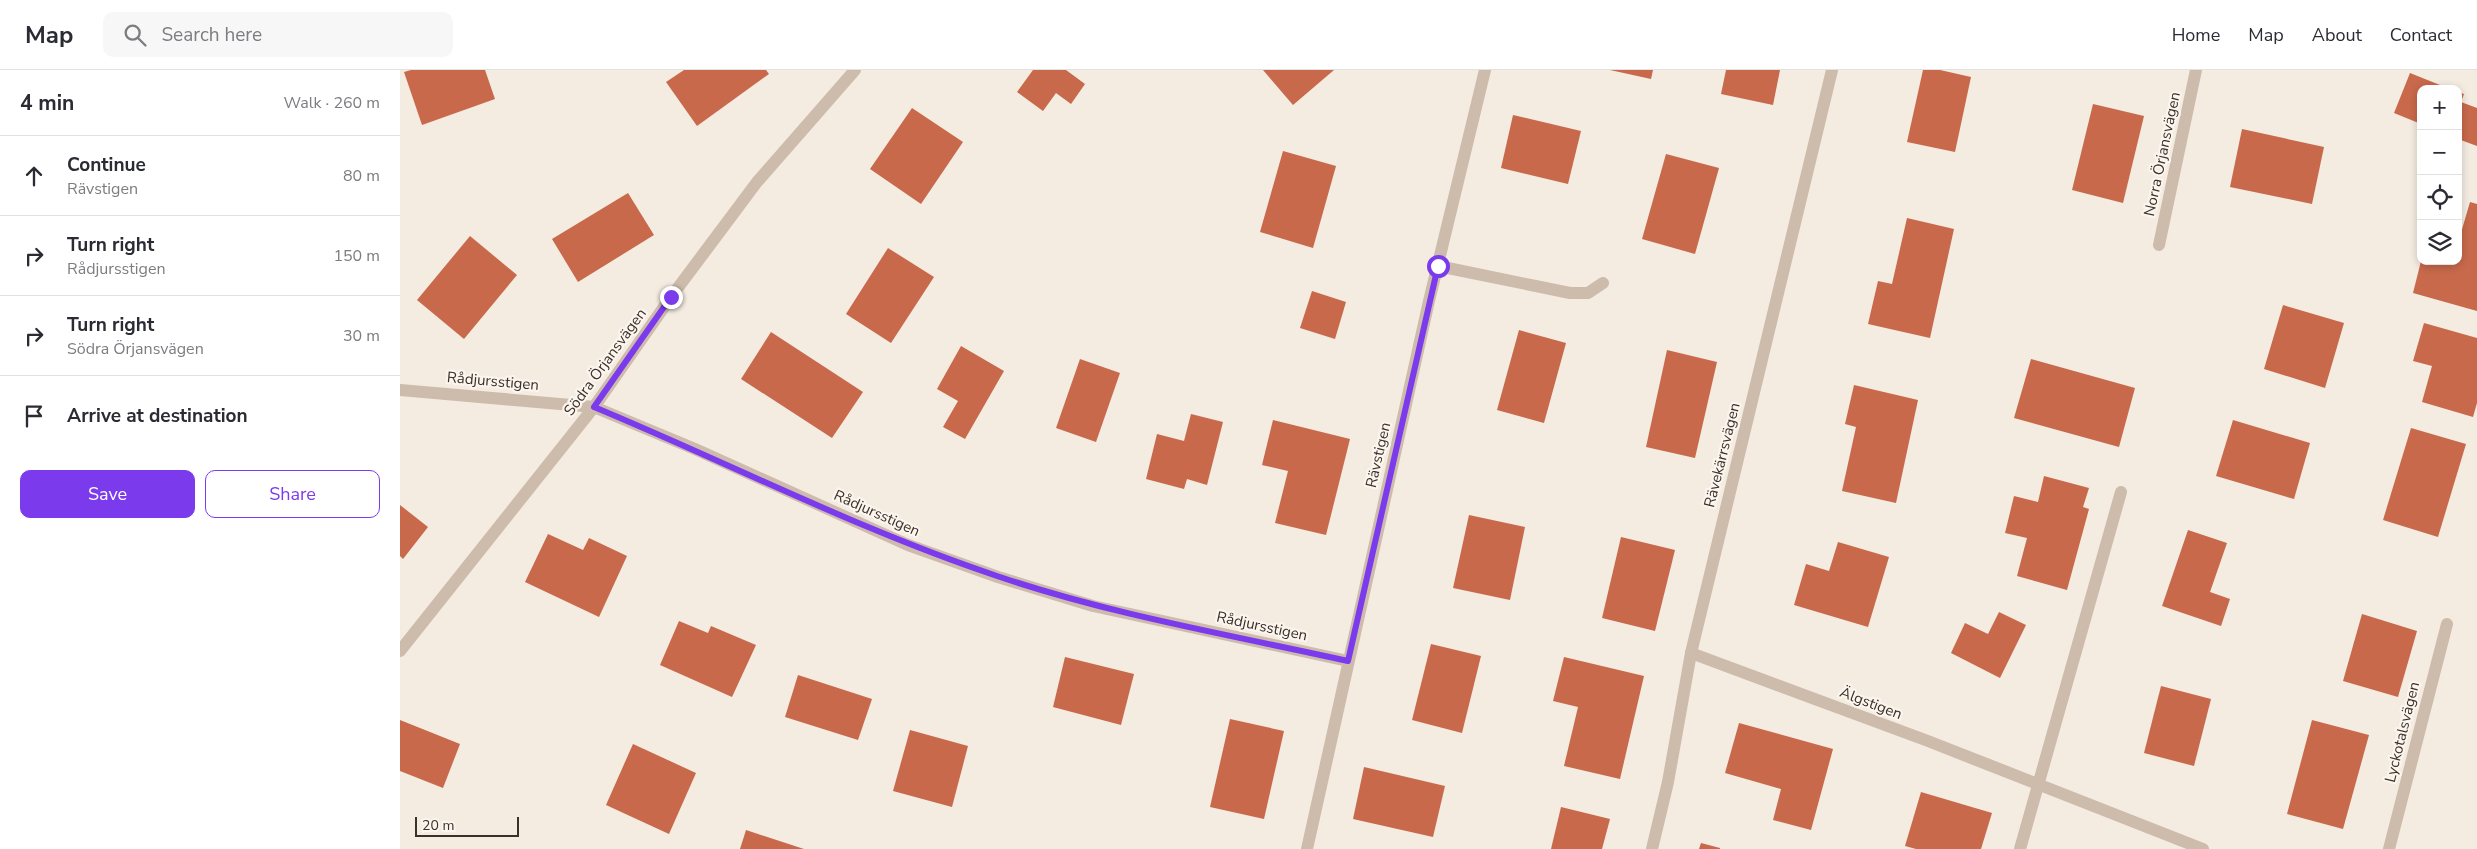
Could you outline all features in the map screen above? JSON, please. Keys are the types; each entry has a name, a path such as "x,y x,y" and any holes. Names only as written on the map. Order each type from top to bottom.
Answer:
{"street":[{"name":"Södra Örjansvägen","path":"400,651 594,407 671,297 757,182 855,70"},
{"name":"Rävstigen","path":"1307,849 1438,266 1485,70"},
{"name":"Rävekärrsvägen","path":"1652,849 1668,782 1691,653 1832,70"},
{"name":"Norra Örjansvägen","path":"2159,245 2196,70"},
{"path":"1438,266 1570,293 1588,293 1603,282"},
{"name":"Rådjursstigen","path":"400,390 594,407 908,544 998,577 1093,606 1348,661"},
{"path":"2020,849 2040,784 2121,492"},
{"name":"Lyckotalsvägen","path":"2389,849 2447,624"},
{"name":"Älgstigen","path":"1691,653 2040,784 2203,849"}],"building":[{"path":"411,70 485,70 495,99 422,125 404,72"},
{"path":"684,70 766,70 769,74 697,126 666,82"},
{"path":"1033,70 1066,70 1085,84 1071,104 1056,93 1043,111 1017,92"},
{"path":"1263,70 1334,70 1293,105"},
{"path":"1610,70 1653,70 1651,79"},
{"path":"1726,70 1780,70 1773,105 1721,94"},
{"path":"1923,70 1940,70 1971,77 1955,152 1907,142"},
{"path":"2410,73 2440,85 2417,85 2417,122 2394,113"},
{"path":"2462,102 2477,108 2477,146 2462,140"},
{"path":"2093,104 2144,116 2123,203 2072,190"},
{"path":"912,108 963,142 921,204 870,169"},
{"path":"1513,115 1581,131 1568,184 1501,168"},
{"path":"2242,129 2324,147 2312,204 2230,187"},
{"path":"1283,151 1336,166 1313,248 1260,232"},
{"path":"1666,154 1719,168 1695,254 1642,239"},
{"path":"628,193 654,235 578,282 552,239"},
{"path":"2470,202 2477,204 2477,311 2413,293 2420,265 2462,265 2462,229"},
{"path":"1907,218 1954,229 1930,338 1868,324 1878,281 1892,284"},
{"path":"470,236 517,275 464,339 417,300"},
{"path":"888,248 934,277 891,343 846,314"},
{"path":"1312,291 1346,302 1335,339 1300,328"},
{"path":"2283,305 2344,323 2325,388 2264,369"},
{"path":"2424,323 2477,338 2477,403 2473,417 2422,402 2432,366 2413,361"},
{"path":"1519,330 1566,343 1544,423 1497,410"},
{"path":"771,332 863,392 832,438 741,379"},
{"path":"961,346 1004,371 965,439 943,427 958,401 937,389"},
{"path":"1667,350 1717,362 1695,458 1646,447"},
{"path":"1080,359 1120,373 1096,442 1056,428"},
{"path":"2031,359 2135,388 2119,447 2014,418"},
{"path":"1854,385 1918,400 1896,503 1842,491 1856,427 1845,424"},
{"path":"1191,414 1223,422 1207,485 1187,479 1184,489 1146,479 1157,434 1184,441"},
{"path":"1273,420 1350,439 1326,535 1275,523 1288,471 1262,465"},
{"path":"2233,420 2310,443 2294,499 2216,476"},
{"path":"2411,428 2466,444 2438,537 2383,520"},
{"path":"2044,476 2089,488 2083,507 2089,509 2067,590 2017,576 2027,538 2005,533 2014,496 2038,502"},
{"path":"400,505 428,527 403,559 400,556"},
{"path":"1469,515 1525,527 1510,600 1453,588"},
{"path":"2188,530 2227,543 2210,592 2230,599 2221,626 2162,606"},
{"path":"548,534 583,550 589,538 627,556 599,617 525,582"},
{"path":"1621,537 1675,550 1655,631 1602,618"},
{"path":"1838,542 1889,557 1868,627 1794,605 1806,564 1829,571"},
{"path":"1999,612 2026,625 2000,678 1951,653 1965,623 1988,634"},
{"path":"2362,614 2417,631 2398,697 2343,681"},
{"path":"679,621 708,633 711,626 756,645 732,697 660,665"},
{"path":"1431,644 1481,656 1462,733 1412,720"},
{"path":"1065,657 1134,674 1121,725 1053,707"},
{"path":"1564,657 1644,676 1620,779 1564,766 1578,707 1553,701"},
{"path":"798,675 872,699 858,740 785,717"},
{"path":"2161,686 2211,699 2194,766 2144,753"},
{"path":"1230,719 1284,731 1264,819 1210,807"},
{"path":"400,720 460,744 443,788 400,771"},
{"path":"2312,720 2369,735 2343,829 2287,814"},
{"path":"1739,723 1833,749 1811,830 1773,820 1781,789 1725,773"},
{"path":"910,730 968,746 952,807 893,791"},
{"path":"633,744 696,773 669,834 606,805"},
{"path":"1364,767 1445,786 1433,837 1353,819"},
{"path":"1921,792 1992,813 1981,849 1916,849 1905,846"},
{"path":"1561,807 1610,819 1602,849 1551,849"},
{"path":"746,830 804,849 740,849"},
{"path":"1701,843 1720,848 1720,849 1699,849"}],"route":[{"path":"671,297 594,407 908,544 998,577 1093,606 1348,661 1438,266"}]}
